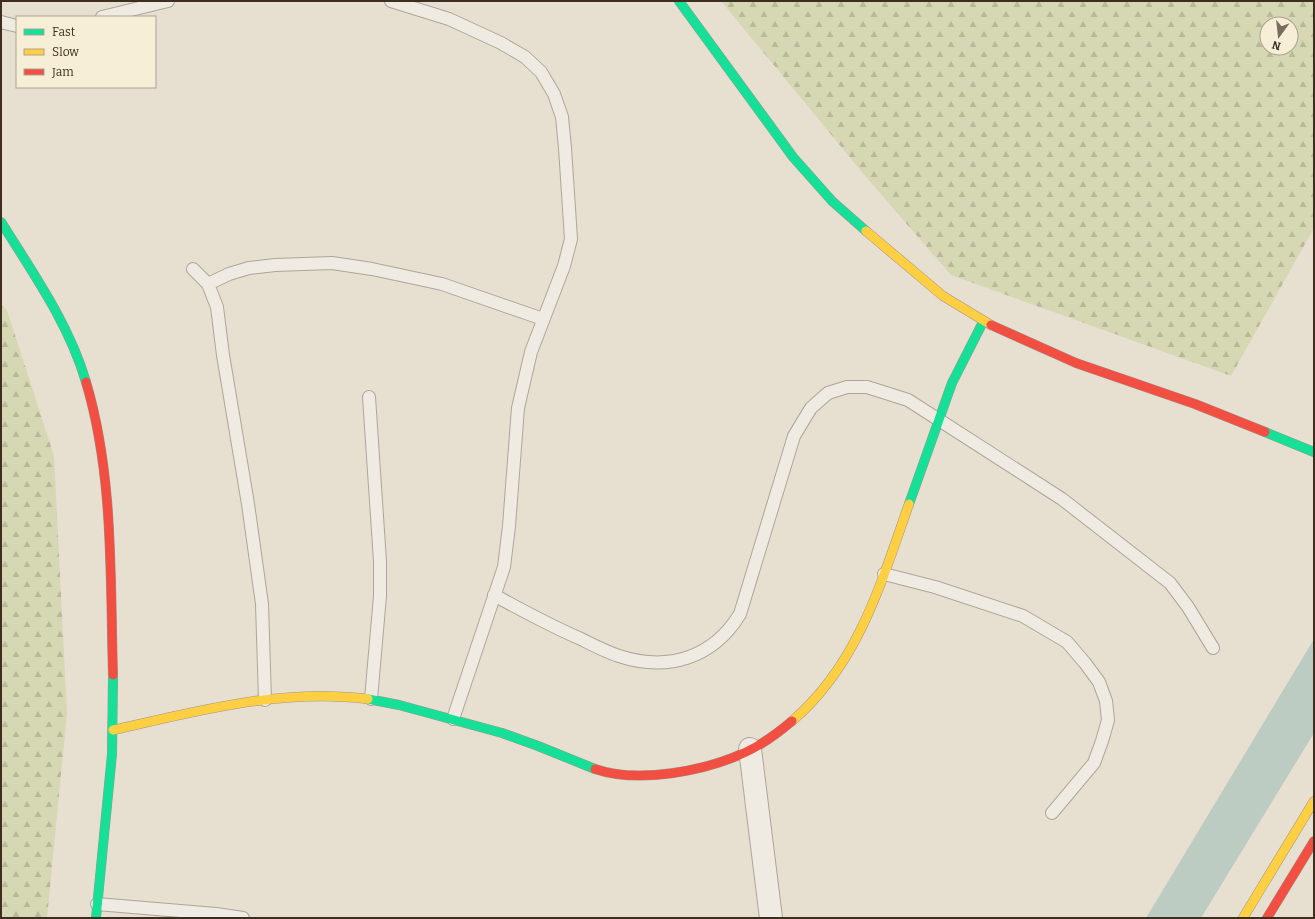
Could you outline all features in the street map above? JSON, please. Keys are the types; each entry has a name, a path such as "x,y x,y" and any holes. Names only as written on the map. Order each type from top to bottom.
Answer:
{"street":[{"path":"679,1 793,157 832,201 943,296 983,322 1076,363 1196,404 1314,452"},
{"path":"1,222 68,335 83,373 96,413 109,514 113,730 96,918"},
{"path":"113,730 241,702 303,696 371,699 453,719 529,742 590,768 614,774 639,777 668,774 731,758 762,743 810,704 832,678 860,634 884,574 952,383 983,322"},
{"path":"750,749 771,918"},
{"path":"1243,918 1314,801"},
{"path":"1267,918 1314,840"}],"lane":[{"path":"106,16 168,1"},
{"path":"391,1 449,19 501,43 525,57 541,72 554,94 562,116 571,239 564,266 531,352 518,408 504,567 453,719"},
{"path":"1,22 16,26"},
{"path":"208,284 229,274 249,268 275,265 332,264 372,269 442,284 543,319"},
{"path":"193,269 208,284 217,307 223,355 248,504 262,604 265,700"},
{"path":"494,595 550,625 620,656 650,662 690,658 719,641 740,614 794,436 811,408 828,393 847,387 867,387 908,400 1062,499 1170,583 1188,607 1213,648"},
{"path":"369,397 380,561 380,596 371,699"},
{"path":"884,574 935,586 1023,616 1067,642 1099,682 1106,700 1108,720 1102,741 1094,763 1052,813"},
{"path":"97,904 216,914 243,918"}],"green space":[{"path":"721,1 1314,1 1314,228 1231,376 951,275 866,177"},
{"path":"1,305 7,310 54,456 67,713 47,918 1,918"}],"shaded area":[{"path":"1314,639 1314,733 1201,918 1146,918"}],"traffic: fast":[{"path":"679,1 793,157 832,201 866,231"},
{"path":"1,222 60,319 79,361 86,382"},
{"path":"909,504 952,383 983,322"},
{"path":"1265,432 1314,452"},
{"path":"96,918 112,754 113,675"},
{"path":"368,699 399,705 502,733 595,769"}],"traffic: slow":[{"path":"866,231 943,296 991,325"},
{"path":"792,721 815,699 834,675 851,649 877,593 909,504"},
{"path":"113,730 208,709 272,699 336,696 368,699"},
{"path":"1243,918 1314,801"}],"traffic: jam":[{"path":"991,325 1076,363 1195,404 1265,432"},
{"path":"86,382 102,454 106,490 111,564 113,675"},
{"path":"595,769 631,775 651,775 692,770 730,759 746,752 770,738 792,721"},
{"path":"1267,918 1314,841"}]}
